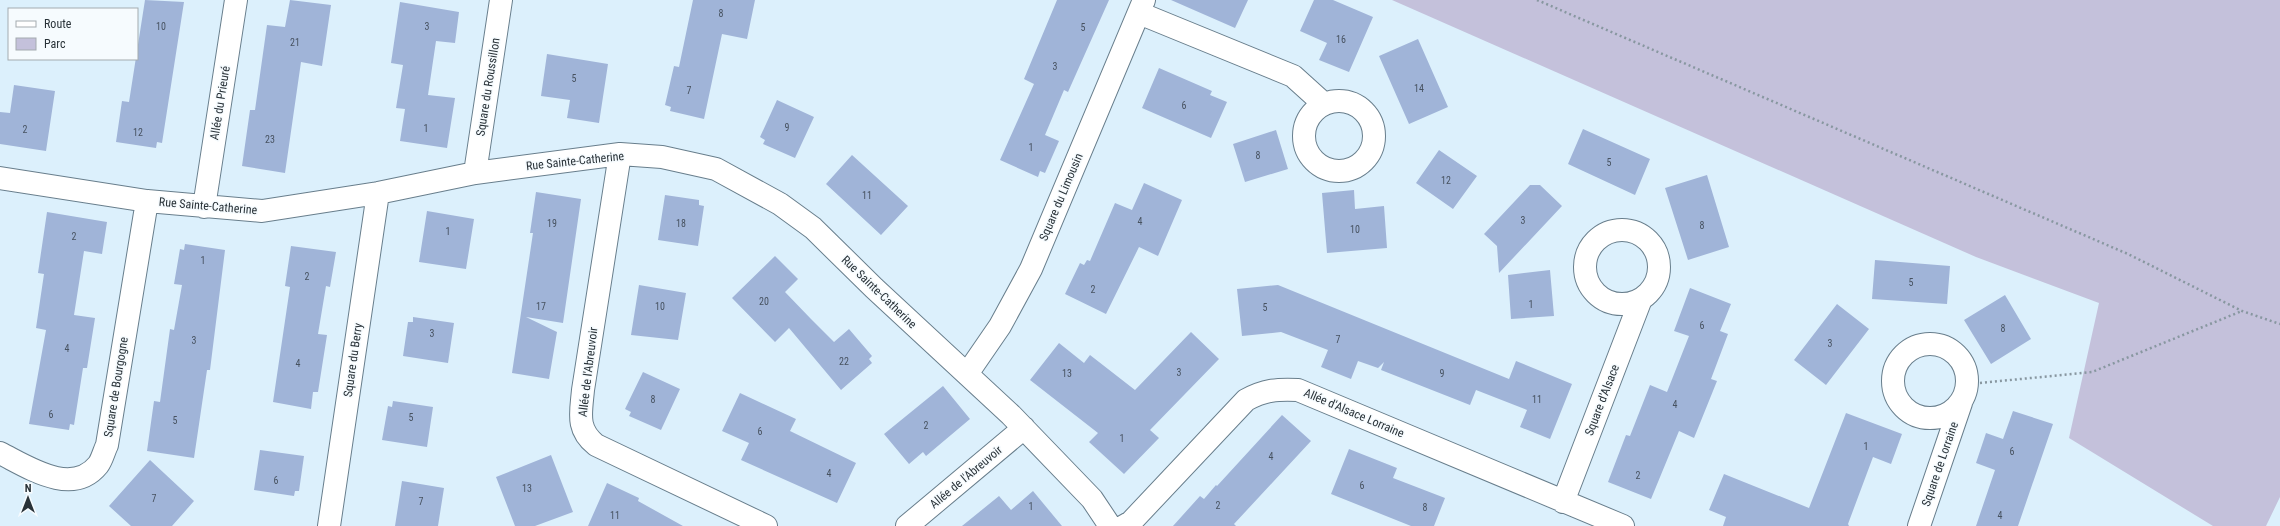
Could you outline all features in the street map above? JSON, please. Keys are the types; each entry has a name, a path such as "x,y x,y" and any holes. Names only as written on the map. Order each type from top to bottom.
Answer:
{"street":[{"name":"Allée du Prieuré","path":"204,207 236,0"},
{"name":"Square du Roussillon","path":"475,173 501,0"},
{"name":"Square du Limousin","path":"968,374 1000,326 1031,270 1142,6 1293,76 1324,104"},
{"name":"Rue Sainte-Catherine","path":"0,178 146,201 262,211 378,193 475,173 620,154 662,157 716,169 780,204 813,228 874,288 968,374 1024,428 1092,499 1110,526"},
{"name":"Allée de l'Abreuvoir","path":"620,154 583,390 582,426 587,438 596,445 766,526"},
{"name":"Square du Berry","path":"328,526 378,193"},
{"name":"Square de Bourgogne","path":"0,453 42,475 60,480 88,475 99,464 107,445 146,201"},
{"name":"Square d'Alsace","path":"1563,502 1641,298"},
{"name":"Allée d'Alsace Lorraine","path":"1124,526 1131,522 1246,400 1259,393 1276,389 1298,390 1623,526"},
{"name":"Square de Lorraine","path":"1919,526 1964,394"},
{"name":"Allée de l'Abreuvoir","path":"907,526 1024,428"}],"path":[{"path":"1537,0 2121,251 2242,311 2280,324"},
{"path":"1964,394 2092,372 2242,311"}],"green space":[{"path":"1392,0 2280,0 2280,497 2266,526 2213,526 2069,438 2099,303 1976,257"}],"building":[{"path":"145,0 184,2 162,143 157,142 156,148 116,142 122,101 129,102 136,60 138,60 138,45"},
{"path":"290,0 331,5 322,66 301,62 285,173 242,166 250,110 255,110 267,25 285,27"},
{"path":"693,0 755,0 747,39 722,34 704,119 670,111 671,107 665,105 674,66 679,67"},
{"path":"1057,0 1109,0 1068,92 1064,90 1045,135 1059,141 1045,173 1040,171 1038,177 1000,160 1034,84 1024,79"},
{"path":"1171,0 1248,0 1235,28"},
{"path":"1314,0 1333,0 1373,17 1349,72 1319,60 1327,43 1300,31"},
{"path":"400,2 459,12 455,43 436,41 428,95 455,98 447,148 400,141 405,109 396,108 403,65 391,63"},
{"path":"1418,39 1448,107 1409,124 1379,56"},
{"path":"547,54 608,64 599,123 567,118 570,100 541,96"},
{"path":"1159,68 1212,91 1210,95 1227,102 1211,138 1142,108"},
{"path":"14,85 55,91 46,151 0,144 0,112 10,113"},
{"path":"777,100 814,117 795,158 763,144 765,140 760,137"},
{"path":"1583,129 1650,159 1635,195 1568,164"},
{"path":"1276,130 1288,169 1245,182 1233,144"},
{"path":"1439,150 1477,176 1453,209 1416,183"},
{"path":"852,155 908,206 881,235 826,184"},
{"path":"1707,175 1729,247 1688,260 1665,188"},
{"path":"1144,183 1182,200 1158,256 1139,247 1106,314 1065,294 1080,263 1084,265 1087,260 1090,261 1115,203 1132,210"},
{"path":"1530,185 1540,185 1562,206 1499,273 1497,246 1484,234"},
{"path":"1354,190 1355,209 1384,206 1387,248 1327,253 1322,193"},
{"path":"536,192 581,199 563,323 526,317 557,332 549,379 512,373 533,233 530,233"},
{"path":"665,195 699,200 699,205 704,206 698,246 658,240"},
{"path":"427,211 474,219 466,269 419,262"},
{"path":"47,212 107,222 102,254 84,251 74,315 95,318 87,368 83,368 74,425 70,424 69,430 29,424 46,330 36,328 44,274 38,273"},
{"path":"185,244 225,250 210,370 207,370 194,458 147,451 154,401 160,402 170,329 174,330 182,285 174,284 180,249 184,250"},
{"path":"291,246 336,252 330,287 326,286 318,334 327,335 318,392 313,392 311,409 273,402 290,287 285,286"},
{"path":"775,256 798,279 785,292 811,319 834,342 849,329 872,356 869,359 872,363 841,390 789,328 775,342 732,298"},
{"path":"1875,260 1950,266 1947,304 1872,299"},
{"path":"1550,270 1554,316 1511,319 1508,275"},
{"path":"639,285 686,293 678,340 631,335"},
{"path":"1278,285 1509,379 1516,361 1572,384 1550,439 1520,427 1527,410 1476,390 1470,405 1381,370 1384,362 1378,368 1358,361 1351,379 1321,367 1328,350 1281,332 1242,336 1237,289"},
{"path":"1690,288 1731,304 1720,331 1728,334 1711,379 1717,381 1694,438 1679,431 1651,499 1608,482 1626,435 1630,436 1650,385 1667,392 1689,336 1674,331"},
{"path":"2005,295 2031,339 1991,364 1964,320"},
{"path":"1837,304 1869,329 1826,385 1794,360"},
{"path":"413,317 454,323 448,363 403,356 408,322 413,322"},
{"path":"1191,332 1219,359 1150,430 1159,438 1124,474 1089,442 1098,433 1030,380 1059,343 1084,363 1090,355 1135,390"},
{"path":"643,372 680,389 661,430 629,416 631,412 625,409"},
{"path":"943,386 970,419 926,456 923,452 909,464 884,434"},
{"path":"740,393 796,419 790,431 856,463 837,503 741,460 749,443 722,431"},
{"path":"393,401 433,407 427,447 382,440 388,406 392,407"},
{"path":"2013,411 2053,424 2018,526 1976,526 1995,470 1976,463 1986,433 2003,439"},
{"path":"1846,413 1902,434 1891,464 1873,457 1848,524 1849,526 1723,526 1726,517 1709,510 1724,474 1809,508"},
{"path":"1282,415 1311,441 1234,524 1236,526 1173,526 1200,496 1204,499 1216,485 1217,486"},
{"path":"1349,449 1397,468 1393,478 1445,498 1434,526 1411,526 1331,494"},
{"path":"260,450 304,456 299,491 295,491 294,496 254,490"},
{"path":"551,455 573,512 535,526 515,526 496,477"},
{"path":"150,460 194,501 172,526 131,526 109,506"},
{"path":"402,481 444,488 438,526 395,526"},
{"path":"607,483 639,498 638,501 683,526 588,526"},
{"path":"1033,491 1062,526 962,526 999,496 1011,510"}]}
